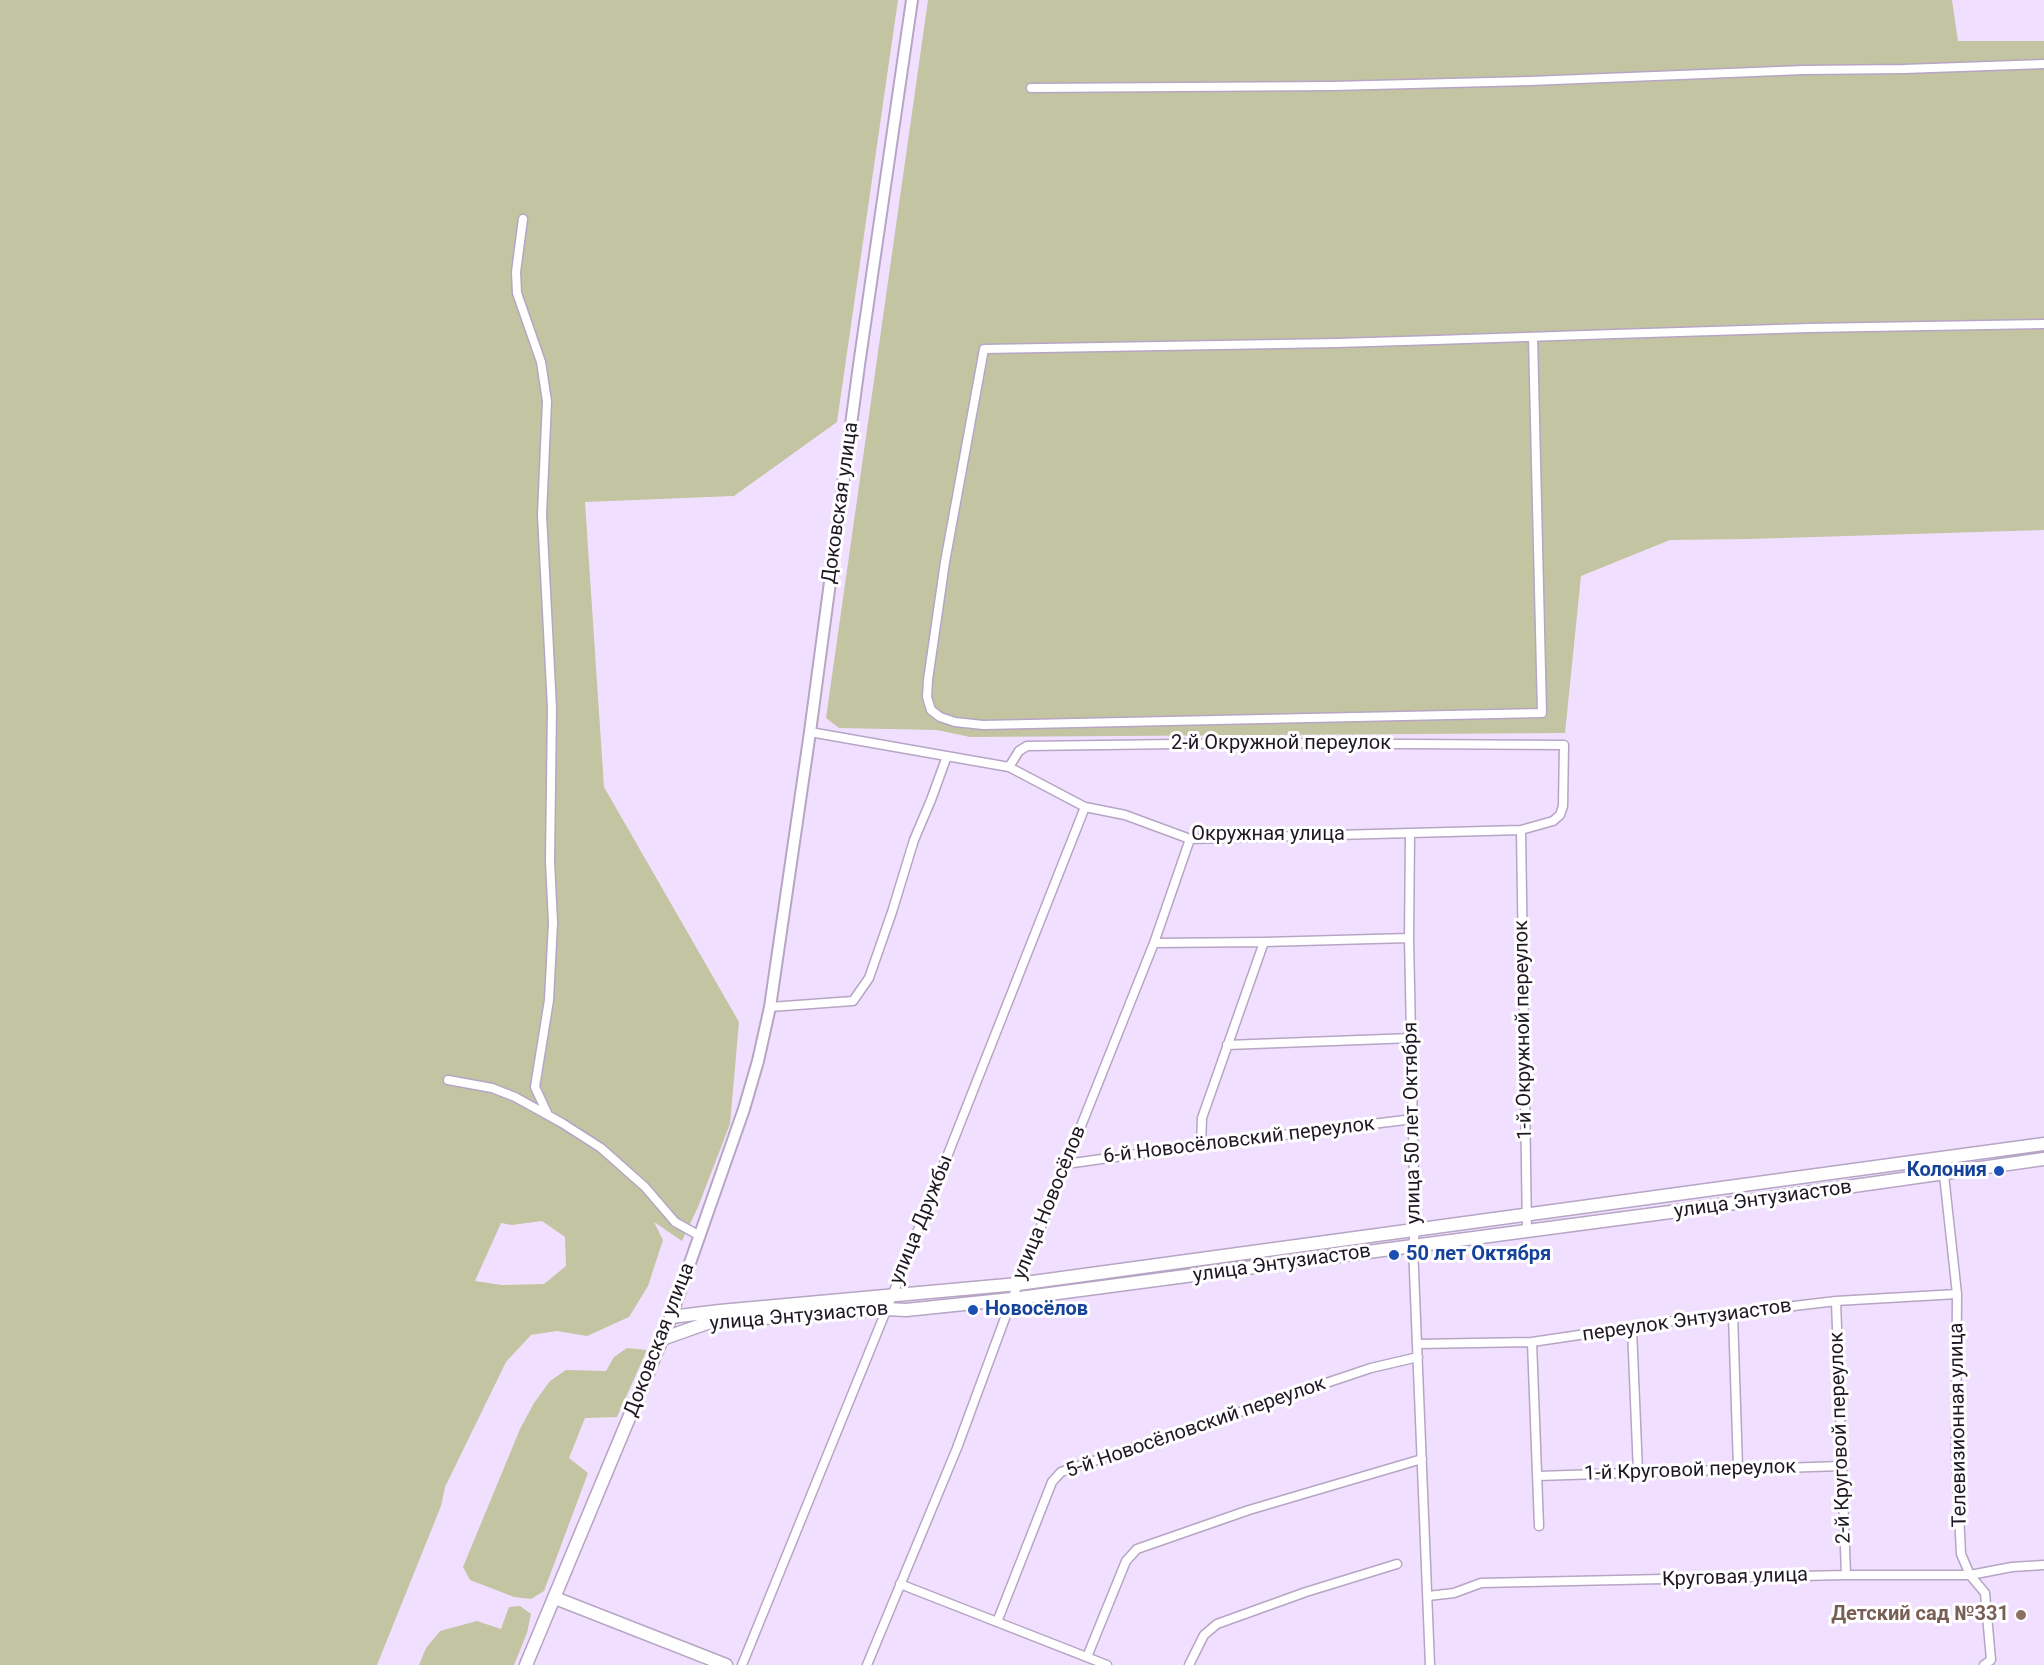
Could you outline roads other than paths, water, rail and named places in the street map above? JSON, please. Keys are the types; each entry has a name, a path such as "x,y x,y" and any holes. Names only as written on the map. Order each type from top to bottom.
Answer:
{"main road":[{"name":"улица Энтузиастов","path":"671,1317 1018,1284 2044,1144"},
{"name":"улица Энтузиастов","path":"662,1339 710,1322 886,1309 906,1310 1012,1299 2044,1160"},
{"name":"Доковская улица","path":"526,1665 671,1317"},
{"path":"555,1598 726,1665"}],"street":[{"name":"Доковская улица","path":"671,1317 744,1109 771,1007 912,0"},
{"path":"1030,88 1332,86 2044,64"},
{"path":"523,219 516,272 517,293 541,362 547,401 542,515 552,708 550,861 553,923 549,1000 535,1087 548,1115"},
{"path":"1533,337 1542,713 983,725 955,722 940,717 931,710 927,697 928,680 944,574 984,349 1337,344 1533,337 1809,328 2044,324"},
{"name":"Окружная улица","path":"810,732 1008,767 1085,807 1125,815 1190,839 1521,830 1553,821 1560,815 1563,806 1564,745"},
{"name":"2-й Окружной переулок","path":"1008,767 1019,751 1026,746 1252,743 1564,745"},
{"path":"771,1007 853,1000 869,978 914,840 947,756"},
{"name":"улица Дружбы","path":"742,1665 892,1296 1085,807"},
{"name":"1-й Окружной переулок","path":"1521,830 1527,1231"},
{"name":"улица 50 лет Октября","path":"1410,834 1409,938 1415,1231 1413,1246 1430,1665"},
{"name":"улица Новосёлов","path":"867,1665 957,1448 1012,1299 1154,943 1190,839"},
{"path":"1154,943 1409,938"},
{"path":"1200,1145 1202,1118 1264,942"},
{"path":"1227,1045 1412,1038"},
{"path":"448,1080 492,1089 515,1097 548,1115 601,1148 645,1187 675,1222 700,1236"},
{"name":"6-й Новосёловский переулок","path":"1066,1164 1413,1119"},
{"name":"Телевизионная улица","path":"1944,1175 1957,1294 1957,1464 1961,1554 1970,1575 1985,1593 1991,1660 1984,1665"},
{"name":"переулок Энтузиастов","path":"1418,1344 1532,1342 1836,1301 1957,1294"},
{"name":"2-й Круговой переулок","path":"1836,1301 1846,1575"},
{"path":"1733,1314 1738,1468"},
{"path":"1632,1329 1638,1472"},
{"path":"1532,1342 1539,1526"},
{"name":"5-й Новосёловский переулок","path":"997,1622 1052,1482 1061,1473 1371,1368 1418,1357"},
{"path":"1087,1657 1126,1561 1137,1549 1249,1510 1422,1459"},
{"name":"1-й Круговой переулок","path":"1538,1476 1842,1466"},
{"path":"1189,1665 1204,1635 1217,1624 1306,1592 1397,1564"},
{"name":"Круговая улица","path":"1428,1596 1454,1593 1481,1583 1846,1575 1970,1575 2012,1567 2044,1566"},
{"path":"900,1584 1107,1665"}],"place":[{"name":"Колония","path":"1999,1171"},
{"name":"50 лет Октября","path":"1394,1255"},
{"name":"Новосёлов","path":"973,1310"},
{"name":"Детский сад №331","path":"2021,1615"}]}
